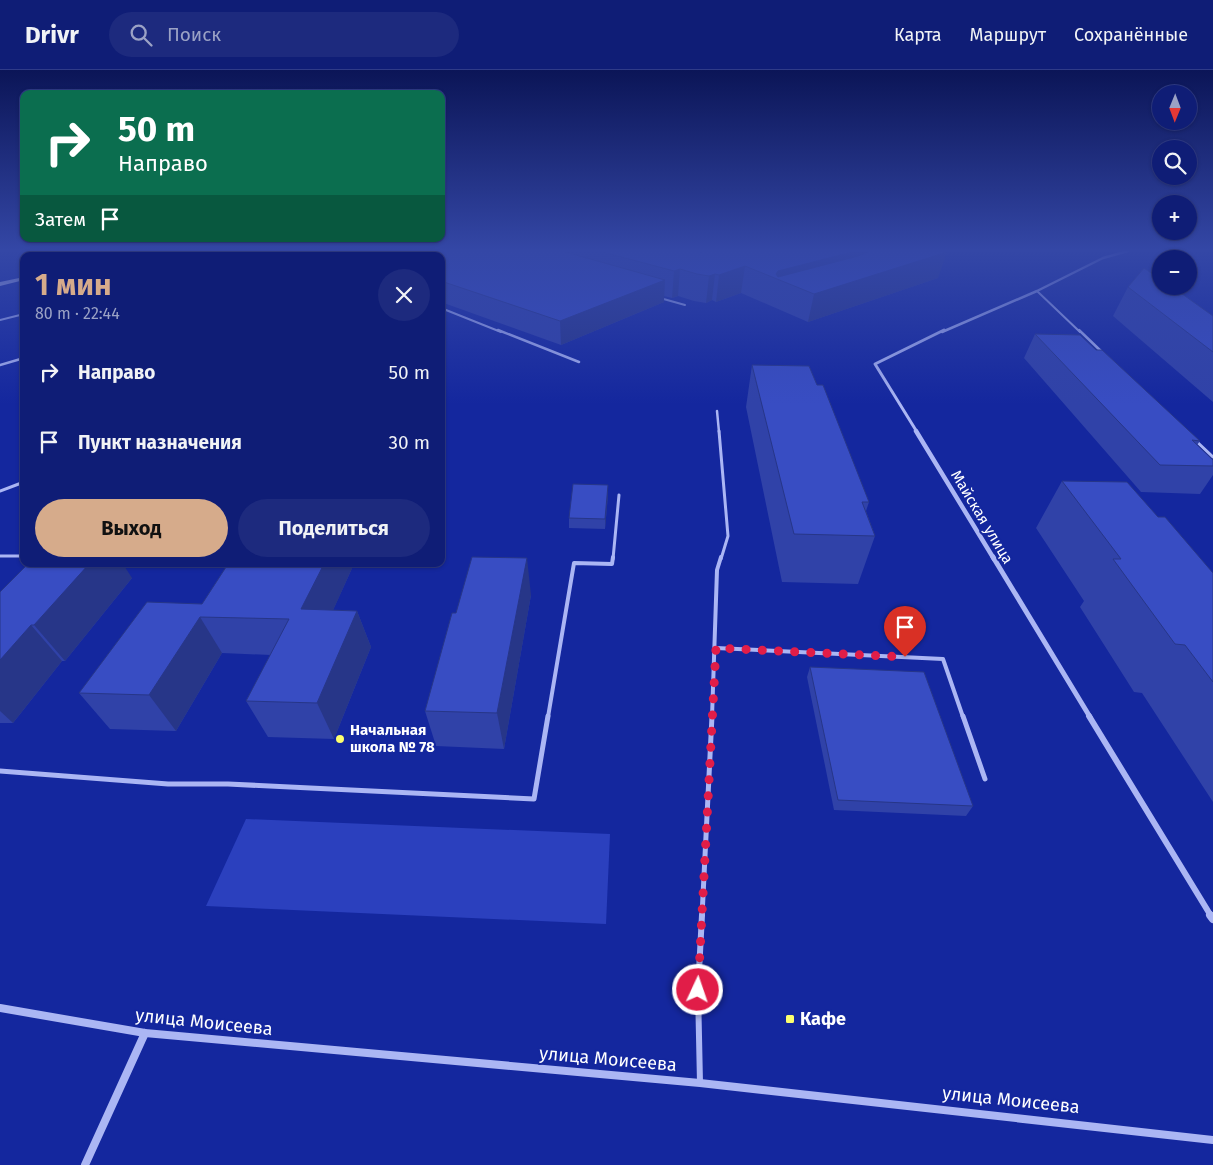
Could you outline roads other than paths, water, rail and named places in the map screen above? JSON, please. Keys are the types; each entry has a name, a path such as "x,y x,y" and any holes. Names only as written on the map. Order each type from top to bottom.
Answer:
{"street":[{"name":"Майская улица","path":"1011,302 949,328 875,364 1213,919"},
{"name":"улица Моисеева","path":"0,1008 145,1033 700,1083 1213,1140"},
{"path":"85,1165 145,1033"}],"lane":[{"path":"676,302 685,305"},
{"path":"1049,302 1104,354"},
{"path":"445,310 579,362"},
{"path":"0,320 20,315"},
{"path":"0,365 20,359"},
{"path":"700,1083 698,990 716,648 717,570 728,536 717,411"},
{"path":"1191,436 1213,457"},
{"path":"0,491 20,484"},
{"path":"0,771 168,784 228,784 534,799 574,563 612,564 619,495"},
{"path":"0,556 20,556"},
{"path":"716,648 943,659 985,779"}],"place":[{"name":"Начальная школа № 78","path":"340,739"},
{"name":"Кафе","path":"790,1019"}]}
